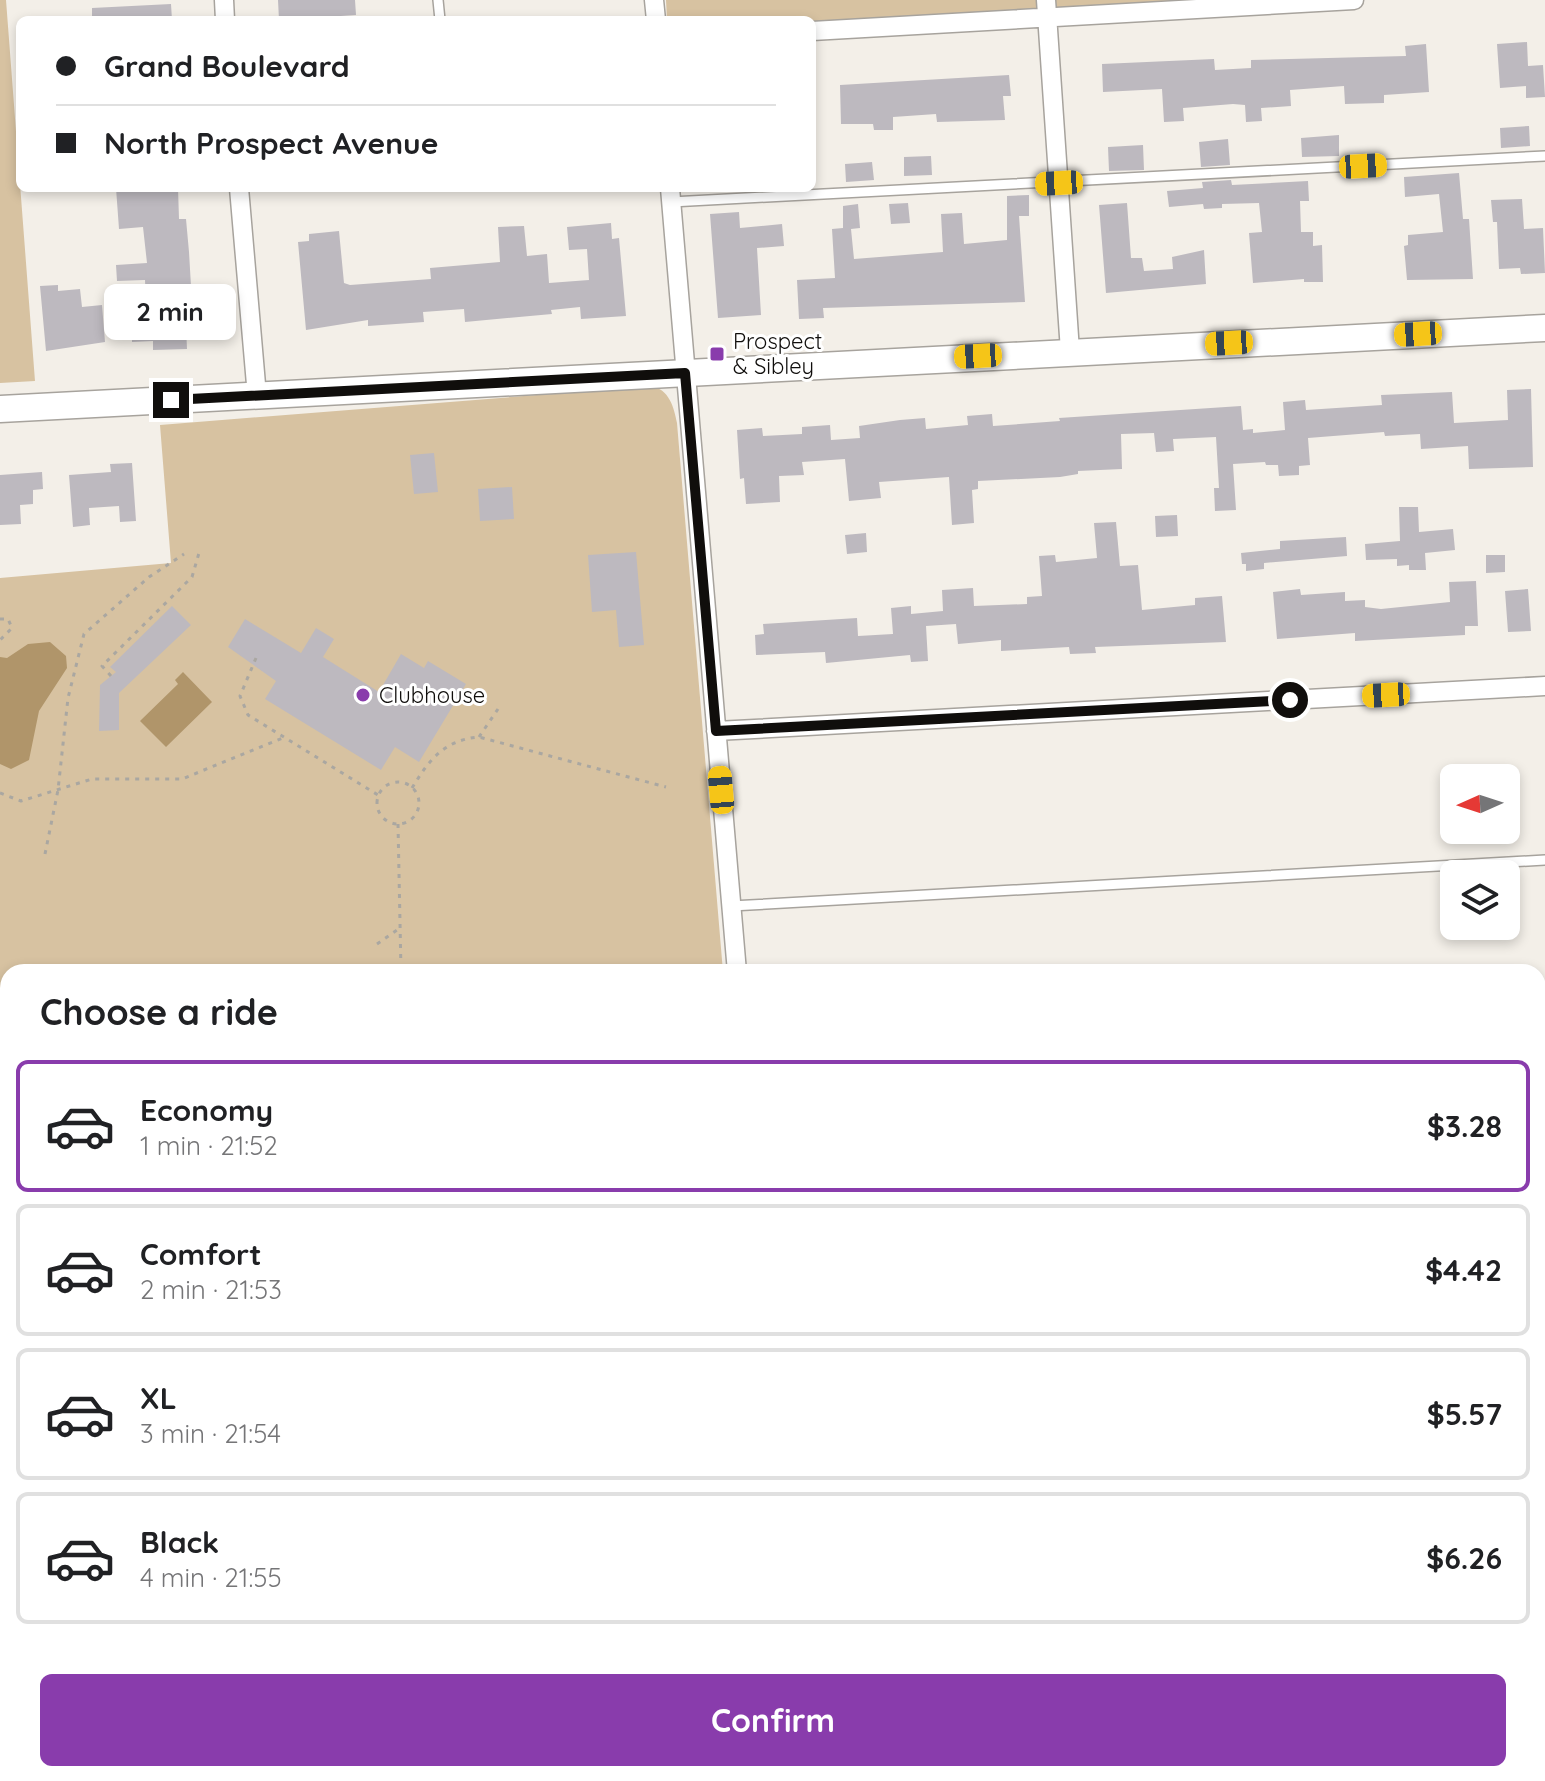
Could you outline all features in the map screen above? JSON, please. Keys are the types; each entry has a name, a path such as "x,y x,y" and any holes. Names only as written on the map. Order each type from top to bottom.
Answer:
{"street":[{"path":"816,31 1046,9 1354,0"},
{"path":"1046,9 1070,351"},
{"path":"239,192 257,396"},
{"path":"670,195 736,964"},
{"path":"0,409 1545,328"},
{"path":"716,731 1545,686"}],"lane":[{"path":"816,190 1059,183 1545,156"},
{"path":"670,195 767,192"},
{"path":"731,906 1545,860"}],"path":[{"path":"111,676 102,666 192,577 199,553"},
{"path":"45,854 58,790 68,698 84,634 149,577 184,554"},
{"path":"0,619 8,619 12,628 0,640"},
{"path":"256,658 242,686 241,703 248,715 378,795"},
{"path":"479,737 498,709"},
{"path":"0,793 21,801 110,778 182,779 285,737"},
{"path":"412,788 438,752 453,742 479,737 666,787"},
{"path":"378,795 393,783 412,788 418,800 416,814 398,824"},
{"path":"378,795 380,815 398,824"},
{"path":"398,824 401,964"},
{"path":"377,944 400,928"}],"shaded area":[{"path":"0,0 6,0 16,131 16,192 21,192 35,381 0,383"},
{"path":"666,0 1209,0 816,22 816,16 667,16"},
{"path":"651,386 662,391 672,405 677,423 722,964 0,964 0,578 171,563 160,425"},
{"path":"50,642 66,656 67,668 39,711 29,760 11,769 0,764 0,657 7,658 28,644"},
{"path":"183,672 212,702 166,747 140,721 178,684 175,680"}],"building":[{"path":"278,0 355,0 356,15 279,16"},
{"path":"171,4 172,16 92,16 92,8"},
{"path":"1527,42 1528,66 1543,65 1545,97 1526,98 1526,86 1500,88 1497,44"},
{"path":"1426,44 1429,92 1384,95 1384,103 1345,104 1344,86 1290,90 1291,106 1261,108 1262,121 1246,122 1245,105 1233,104 1183,108 1184,121 1164,122 1162,89 1103,92 1102,64 1214,59 1215,70 1251,68 1251,60 1406,56 1405,46"},
{"path":"1009,75 1011,96 1003,96 1005,120 937,122 936,114 893,117 893,130 874,130 873,124 841,124 840,85"},
{"path":"1529,126 1530,146 1501,148 1500,128"},
{"path":"1339,135 1339,156 1302,157 1301,138"},
{"path":"1228,139 1230,165 1201,167 1199,142"},
{"path":"1143,145 1144,170 1109,171 1108,147"},
{"path":"931,156 932,175 904,176 904,157"},
{"path":"872,162 874,180 846,182 845,164"},
{"path":"1459,173 1463,219 1469,219 1473,279 1407,280 1404,246 1408,245 1408,235 1443,232 1439,194 1405,197 1404,177"},
{"path":"1231,180 1232,185 1308,181 1309,201 1300,201 1301,232 1313,232 1313,246 1322,245 1323,282 1304,282 1304,279 1253,283 1249,233 1262,232 1259,203 1222,204 1222,208 1204,209 1203,204 1169,207 1167,191 1203,188 1202,182"},
{"path":"116,192 178,192 179,219 186,219 192,303 185,303 187,349 153,350 153,341 132,342 132,323 147,322 145,280 117,281 116,265 147,263 143,227 119,229"},
{"path":"1029,195 1029,216 1019,216 1025,302 823,308 824,318 799,319 797,280 835,278 832,229 843,228 843,206 858,204 860,228 851,229 854,259 943,252 941,214 962,213 964,244 1007,240 1007,196"},
{"path":"1522,199 1524,229 1543,228 1545,273 1521,274 1520,268 1499,269 1497,222 1493,222 1491,200"},
{"path":"908,203 910,223 891,224 889,204"},
{"path":"1127,203 1131,258 1142,258 1144,271 1173,269 1172,257 1204,250 1206,284 1106,293 1099,205"},
{"path":"739,212 740,228 782,224 784,246 757,248 761,315 718,318 710,214"},
{"path":"611,223 612,239 619,238 626,316 581,319 580,307 551,310 552,314 465,322 464,309 423,312 424,322 368,326 368,320 306,330 298,242 309,241 309,234 339,231 344,283 350,285 431,279 430,268 500,262 498,227 524,226 527,256 547,254 549,283 589,280 587,249 569,250 567,227"},
{"path":"58,285 58,291 80,289 82,307 102,305 105,342 46,351 40,286"},
{"path":"1531,389 1533,467 1469,469 1468,446 1421,449 1420,434 1385,436 1384,432 1308,438 1310,465 1299,466 1299,475 1279,476 1278,465 1266,465 1265,462 1233,464 1236,510 1215,511 1214,488 1219,488 1216,437 1173,439 1174,451 1156,452 1154,433 1121,434 1122,469 1078,471 1078,474 1060,477 978,481 978,489 972,490 974,523 952,525 949,477 879,482 881,498 849,501 845,459 802,462 804,475 779,476 780,502 746,504 744,478 740,479 737,430 762,428 763,436 802,434 802,427 830,425 831,440 860,438 859,426 900,420 925,418 926,429 968,425 967,416 992,414 993,426 1060,421 1059,418 1241,406 1243,430 1253,429 1253,433 1285,430 1283,402 1305,400 1306,410 1382,405 1381,395 1452,392 1454,423 1508,420 1507,390"},
{"path":"434,453 438,492 414,494 410,455"},
{"path":"132,463 136,521 120,522 119,506 89,508 90,525 73,527 69,475 111,472 110,464"},
{"path":"42,472 43,489 33,490 33,504 20,505 21,524 0,525 0,475"},
{"path":"512,487 514,519 480,521 478,489"},
{"path":"1399,507 1418,507 1419,532 1453,529 1455,550 1425,553 1426,570 1409,570 1409,565 1397,566 1397,559 1366,560 1365,544 1400,541"},
{"path":"1177,515 1178,536 1156,537 1155,516"},
{"path":"1116,522 1120,566 1138,565 1142,610 1195,605 1195,598 1222,596 1226,642 1095,647 1096,653 1070,654 1069,647 1001,651 1001,640 958,644 956,624 926,626 928,661 911,662 910,655 826,663 825,652 756,655 755,635 764,634 763,624 857,618 858,636 893,634 891,608 911,606 911,614 943,611 942,590 973,588 974,606 1027,604 1027,597 1042,596 1039,556 1055,555 1056,562 1097,558 1094,523"},
{"path":"866,533 867,552 847,554 845,535"},
{"path":"1346,537 1347,556 1264,563 1264,569 1246,571 1246,564 1242,564 1241,553 1280,549 1280,541"},
{"path":"636,552 644,645 619,647 616,610 592,612 588,555"},
{"path":"1486,555 1505,555 1505,572 1486,573"},
{"path":"1476,581 1478,626 1465,626 1465,635 1355,641 1355,633 1277,639 1273,592 1300,589 1301,595 1345,592 1345,601 1365,600 1365,607 1381,609 1450,602 1449,582"},
{"path":"1528,589 1531,631 1508,632 1505,591"},
{"path":"172,606 191,625 119,693 119,730 99,731 100,685 116,672 110,667"},
{"name":"Clubhouse","path":"245,619 301,653 316,628 334,639 323,657 379,692 401,654 424,668 428,661 466,684 419,762 395,747 381,770 265,699 276,681 228,647"}],"place":[{"name":"Prospect & Sibley","path":"717,354"},
{"name":"Clubhouse","path":"363,695"}],"route":[{"path":"171,400 685,373 716,731 1290,700"}]}
